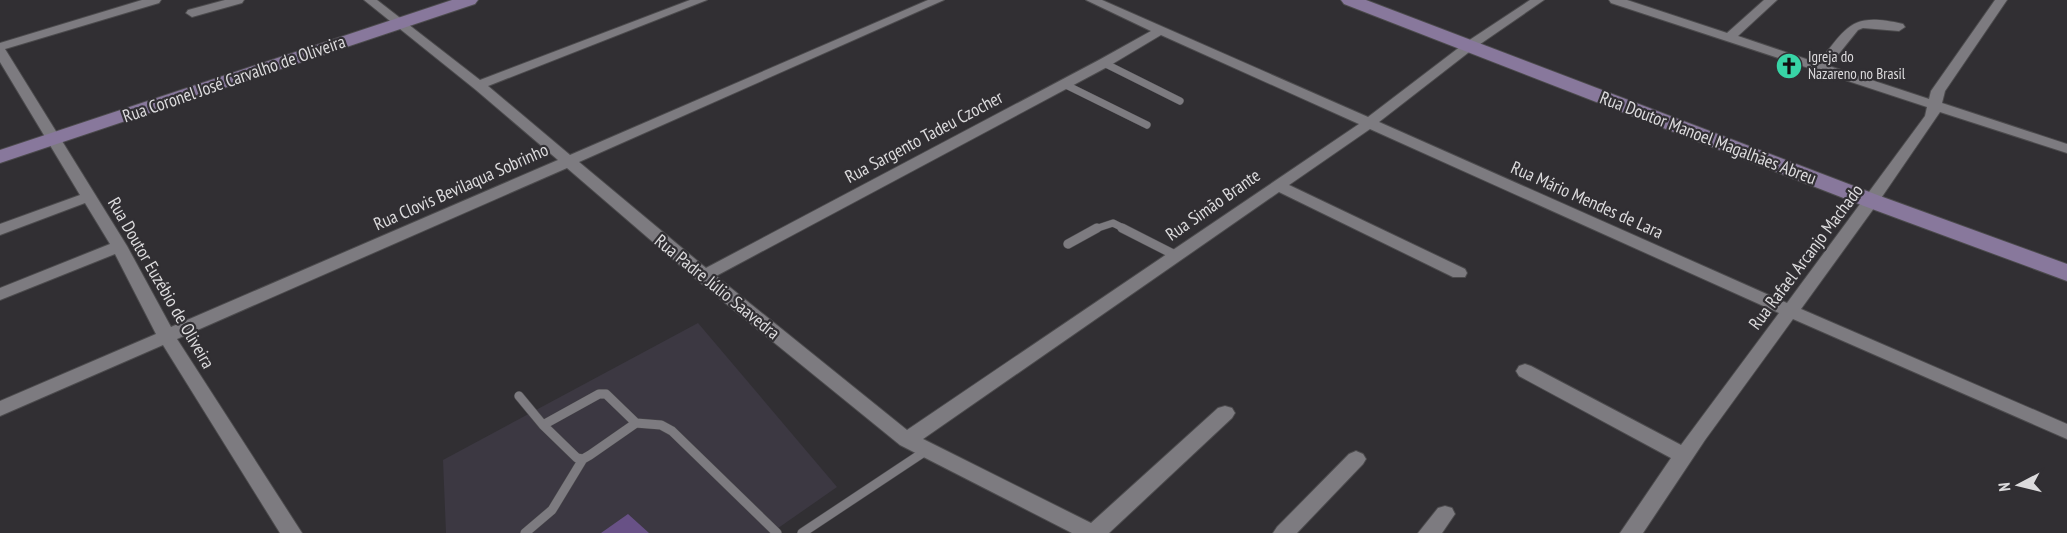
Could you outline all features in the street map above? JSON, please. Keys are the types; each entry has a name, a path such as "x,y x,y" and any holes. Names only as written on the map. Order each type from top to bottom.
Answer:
{"street":[{"path":"0,49 155,0"},
{"path":"192,13 238,0"},
{"name":"Rua Padre Júlio Saavedra","path":"370,0 397,24 478,85 703,276 907,440 1093,533"},
{"name":"Rua Coronel José Carvalho de Oliveira","path":"0,157 469,0"},
{"path":"478,85 701,0"},
{"name":"Rua Clovis Bevilaqua Sobrinho","path":"0,410 938,0"},
{"name":"Rua Mário Mendes de Lara","path":"1092,0 2067,432"},
{"name":"Rua Doutor Manoel Magalhães Abreu","path":"1350,0 1872,201 2067,273"},
{"name":"Rua Simão Brante","path":"907,440 1368,124 1469,46 1538,0"},
{"path":"1615,0 2067,150"},
{"path":"1730,37 1771,0"},
{"name":"Rua Rafael Arcanjo Machado","path":"1631,533 1684,456 1932,116 1933,104 1938,91 2001,0"},
{"path":"1821,67 1854,27 1861,24 1899,27"},
{"name":"Rua Sargento Tadeu Czocher","path":"703,276 1104,63 1161,30"},
{"name":"Rua Doutor Euzébio de Oliveira","path":"0,49 52,140 119,246 167,337 291,533"},
{"path":"1277,185 1459,273"},
{"path":"0,230 88,197"},
{"path":"0,294 119,246"},
{"path":"1525,371 1684,456"},
{"path":"1093,533 1225,413"},
{"path":"1284,533 1356,459"},
{"path":"1429,533 1445,514"}],"lane":[{"path":"1104,63 1180,101"},
{"path":"1064,84 1147,125"},
{"path":"1068,244 1102,225 1113,223 1175,255"},
{"path":"543,425 603,393 636,423"},
{"path":"519,396 543,425 577,458 583,459"},
{"path":"525,533 536,527 559,503 583,459 636,423 661,425 672,430 777,533"},
{"path":"802,533 927,450"}],"shaded area":[{"path":"698,323 837,487 771,533 446,533 443,460"}],"building":[{"path":"628,514 649,533 601,533"}],"place":[{"name":"Igreja do Nazareno no Brasil","path":"1789,66"}]}
